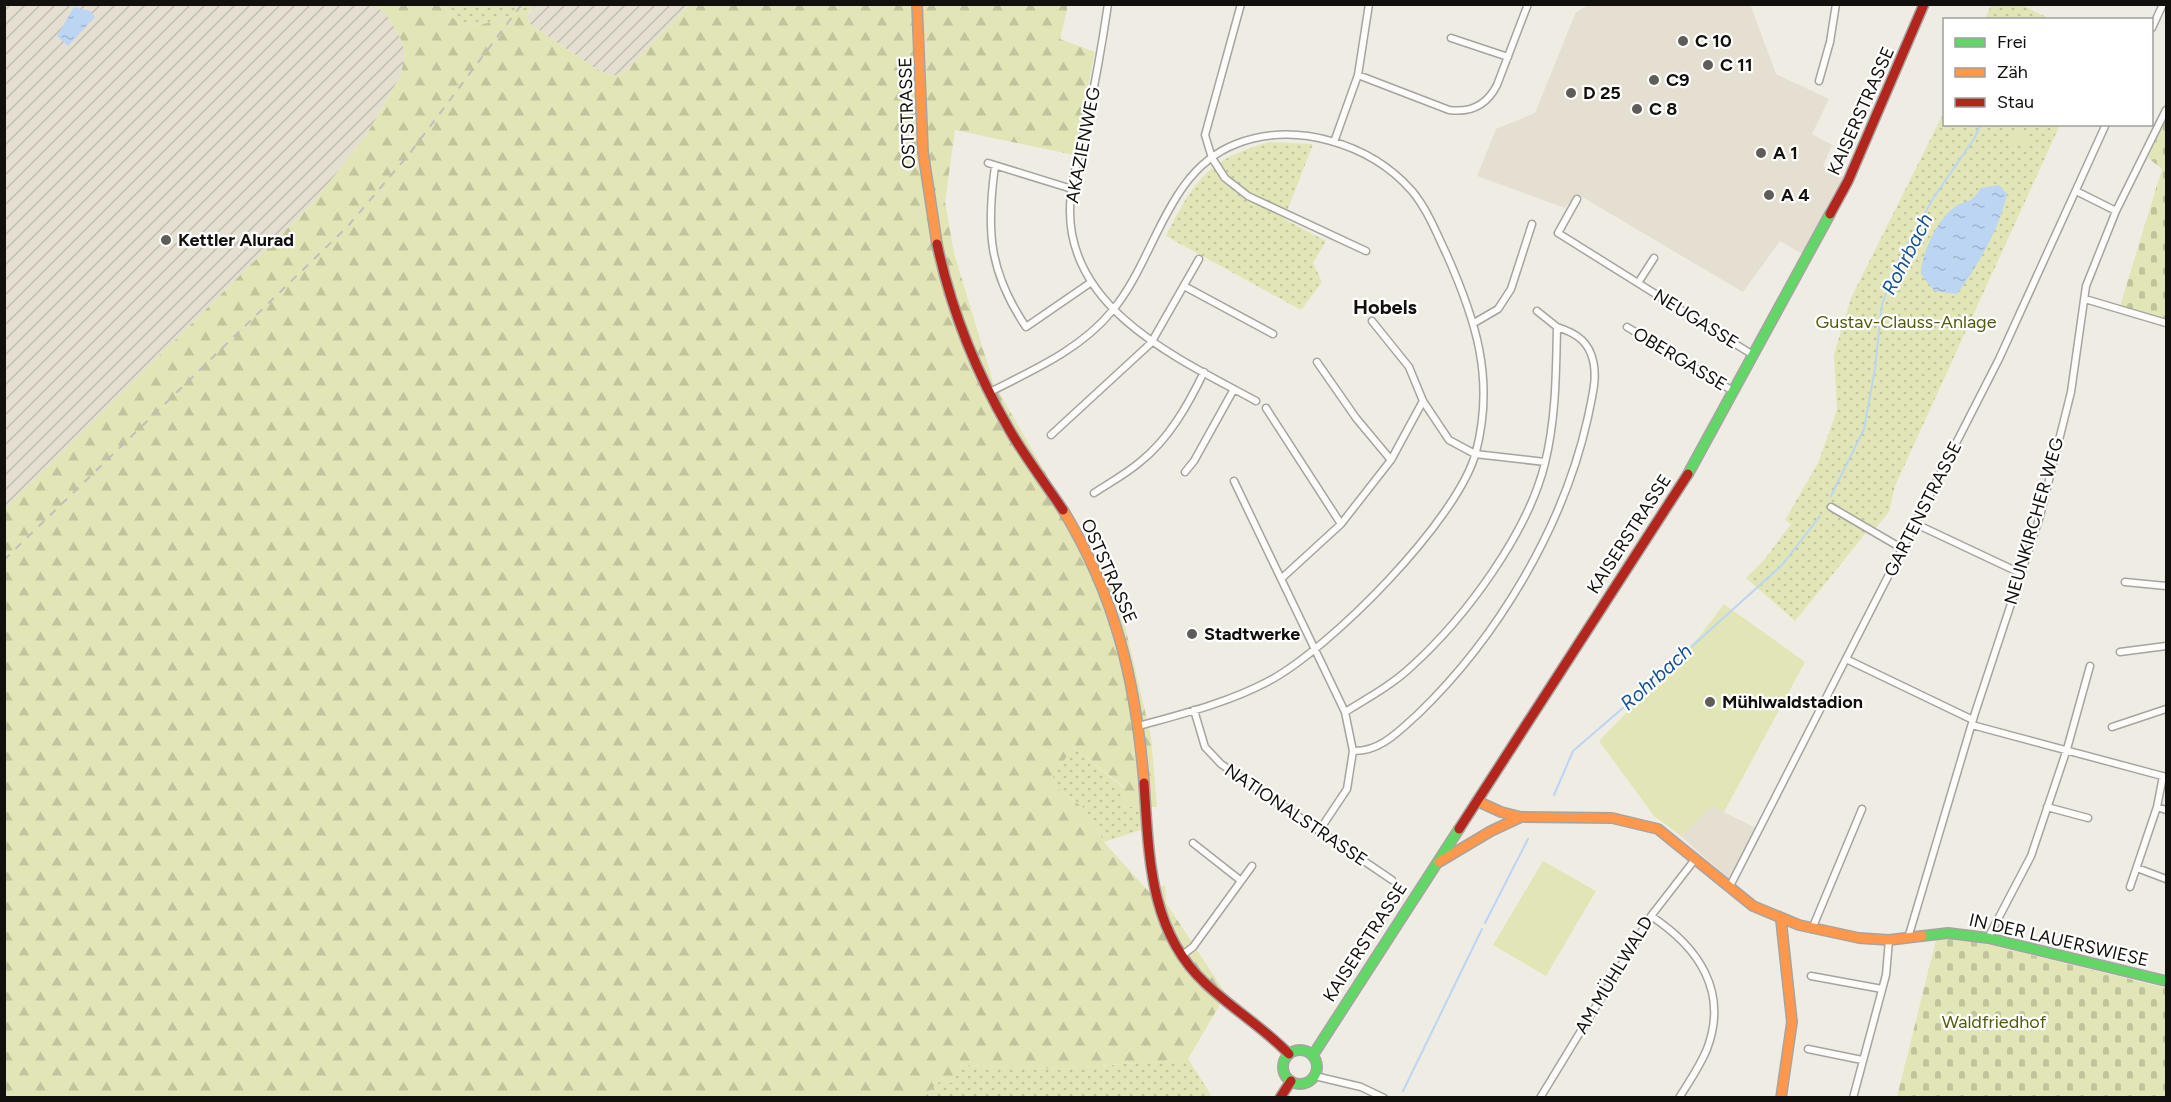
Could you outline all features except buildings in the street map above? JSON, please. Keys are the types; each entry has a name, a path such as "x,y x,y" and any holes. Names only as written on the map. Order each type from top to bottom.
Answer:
{"main road":[{"name":"OSTSTRASSE","path":"918,4 922,65 921,123 933,225 961,326 990,392 1009,430 1063,511 1096,572 1126,654 1139,726 1151,876 1162,919 1180,956 1214,992 1269,1033 1289,1053"},
{"name":"KAISERSTRASSE","path":"1313,1055 1683,483 1848,181 1924,4"},
{"path":"1477,801 1501,812 1525,817"},
{"path":"1434,865 1474,840 1525,817"},
{"name":"IN DER LAUERSWIESE","path":"1525,817 1612,818 1638,822 1662,831 1753,906 1781,920 1812,929 1889,940 1948,933 1988,938 2166,981"},
{"path":"1781,920 1790,986 1792,1022 1781,1098"},
{"path":"1300,1049 1313,1055 1318,1066 1315,1076 1306,1083 1291,1081 1283,1068 1289,1053 1300,1049"},
{"path":"1280,1098 1291,1081"}],"street":[{"name":"AKAZIENWEG","path":"1108,4 1099,71 1072,189 1070,211 1075,248 1090,283 1114,309 1151,342 1256,401"},
{"path":"1241,4 1205,135 1212,158 1225,178 1248,196 1366,251"},
{"path":"1334,142 1358,75 1369,4"},
{"path":"1358,75 1436,106 1459,111 1479,106 1493,94 1528,4"},
{"path":"1819,81 1830,42 1836,4"},
{"path":"2153,25 2164,6"},
{"path":"1451,38 1508,57"},
{"name":"NEUNKIRCHER WEG","path":"1908,938 1973,722 2040,516 2071,392 2086,286 2116,211 2166,110"},
{"name":"GARTENSTRASSE","path":"1729,888 1999,359 2105,126"},
{"path":"990,392 1074,346 1114,309 1132,283 1182,187 1212,158 1235,144 1274,135 1305,136 1334,142 1380,164 1400,179 1418,199 1437,233 1474,323 1484,383 1483,414 1475,454 1461,487 1426,537 1372,595 1315,650 1267,682 1194,710 1139,726"},
{"path":"1072,189 991,165 991,232 997,274 1026,327 1090,283"},
{"path":"2076,191 2116,211"},
{"name":"NEUGASSE","path":"1577,199 1558,232 1753,355"},
{"path":"1474,323 1498,309 1511,289 1532,224"},
{"name":"NEUGASSE","path":"1638,283 1654,258"},
{"path":"1051,435 1151,342 1199,259"},
{"path":"1184,285 1273,334"},
{"path":"2085,299 2166,323"},
{"path":"1353,751 1363,752 1391,739 1434,698 1475,652 1506,608 1533,562 1579,457 1596,378 1591,354 1574,333 1557,327 1538,311"},
{"path":"1372,321 1408,367 1423,401 1449,440 1475,454 1545,462"},
{"path":"1345,712 1376,694 1413,666 1471,601 1509,546 1536,495 1545,462 1556,401 1557,327"},
{"name":"OBERGASSE","path":"1627,327 1733,391"},
{"path":"1317,362 1356,418 1391,460"},
{"path":"1094,493 1139,463 1158,445 1188,404 1203,372"},
{"path":"1185,472 1194,461 1234,389"},
{"path":"1282,578 1341,524 1391,460 1423,401"},
{"path":"1266,408 1341,524"},
{"path":"1234,481 1345,712 1353,751 1347,789 1319,831"},
{"path":"1831,507 1903,549"},
{"path":"1916,524 2020,573"},
{"path":"2125,582 2166,586"},
{"path":"2120,652 2166,646"},
{"path":"1846,659 1973,722 2165,777 2130,887"},
{"path":"1988,938 2031,856 2067,749 2090,666"},
{"path":"2112,727 2166,709"},
{"name":"NATIONALSTRASSE","path":"1194,710 1205,747 1221,764 1392,880"},
{"path":"2047,807 2088,818"},
{"path":"2157,807 2166,810"},
{"path":"1812,929 1862,809"},
{"path":"1192,843 1240,880"},
{"name":"AM MÜHLWALD","path":"1540,1098 1651,916 1696,858"},
{"path":"1180,956 1193,947 1252,866"},
{"path":"2137,868 2166,879"},
{"path":"1651,916 1679,937 1697,957 1710,984 1713,1001 1712,1032 1707,1049 1679,1098"},
{"path":"1853,1098 1882,989 1889,956 1889,940"},
{"path":"1811,976 1882,989"},
{"path":"1808,1049 1862,1060"},
{"path":"1315,1076 1361,1087 1384,1098"}],"shaded area":[{"path":"370,4 385,12 400,37 405,52 401,75 367,134 314,202 5,509 5,5"},
{"path":"1750,4 1776,74 1829,99 1812,134 1832,145 1823,166 1847,179 1806,256 1780,241 1743,292 1577,194 1565,208 1477,176 1496,129 1535,113 1576,12 1589,5"},
{"path":"535,5 689,5 625,72 613,76 596,69 530,24 527,16"},
{"path":"1711,806 1756,828 1730,881 1681,836"}],"green space":[{"path":"371,5 445,5 452,18 477,26 530,10 527,16 530,24 596,69 613,76 625,72 689,5 1068,5 1060,39 1095,52 1074,155 955,130 945,202 954,253 993,382 1119,600 1151,737 1157,807 1123,807 1124,787 1073,747 1053,777 1052,784 1085,809 1104,842 1149,892 1165,885 1166,903 1226,994 1188,1059 1059,1069 963,1065 951,1083 943,1078 923,1098 5,1098 5,509 314,202 367,134 401,75 405,52 400,37 385,12"},
{"path":"445,5 535,5 530,10 477,26 452,18"},
{"path":"1991,5 2022,5 2046,17 2046,18 1985,18"},
{"name":"Gustav-Clauss-Anlage","path":"1943,114 1943,126 2060,126 1895,486 1889,512 1873,531 1869,529 1795,621 1746,578 1764,560 1791,524 1785,520 1818,463 1837,410 1834,355 1851,298"},
{"path":"2166,119 2166,322 2120,306 2162,169 2148,158"},
{"path":"2019,128 2025,131 2028,137 2025,143 2019,146 2013,143 2010,137 2013,131"},
{"path":"1270,142 1313,144 1284,219 1326,241 1313,263 1322,282 1301,310 1166,236 1186,200 1205,174 1231,156"},
{"name":"Mühlwaldstadion","path":"1724,604 1805,662 1724,812 1711,806 1681,836 1654,816 1599,741 1698,638"},
{"path":"1073,747 1146,806 1147,828 1104,842 1085,809 1052,784 1053,777"},
{"path":"1543,861 1596,891 1546,976 1493,945"},
{"name":"Waldfriedhof","path":"1949,939 1982,943 2166,988 2166,1097 1897,1097 1936,940"},
{"path":"1188,1059 1211,1095 1209,1098 923,1098 943,1078 951,1083 963,1065 1059,1069"}],"water":[{"path":"74,7 90,11 95,17 68,46 57,36"},
{"path":"1999,185 2007,194 1999,221 1973,271 1957,294 1934,291 1921,274 1927,247 1937,228 1949,212 1971,200 1981,188"}],"waterway":[{"name":"Rohrbach","path":"1831,496 1864,429 1875,368 1882,304 1898,261 1934,197 1974,139 1980,126"},
{"name":"Rohrbach","path":"1554,795 1573,751 1782,565 1820,516"},
{"name":"Rohrbach","path":"1485,923 1528,839"},
{"name":"Rohrbach","path":"1403,1091 1482,929"}],"railway":[{"path":"4,560 348,226 410,153 522,4"}],"traffic: fast":[{"path":"1688,474 1830,214"},
{"path":"1313,1055 1459,829"},
{"path":"1922,936 1948,933 1988,938 2166,981"},
{"path":"1300,1050 1312,1055 1317,1067 1312,1079 1300,1084 1288,1079 1283,1067 1288,1055 1300,1050"}],"traffic: slow":[{"path":"917,4 923,152 937,244"},
{"path":"1063,510 1097,575 1110,608 1129,676 1144,783"},
{"path":"1477,801 1501,812 1521,817 1612,818 1658,829 1753,906 1799,925 1859,938 1889,940 1922,936"},
{"path":"1439,862 1491,831 1521,817"},
{"path":"1781,920 1792,1022 1781,1098"}],"traffic: jam":[{"path":"1830,214 1848,181 1924,4"},
{"path":"937,244 957,316 975,363 1015,439 1063,510"},
{"path":"1459,829 1688,474"},
{"path":"1144,783 1155,890 1162,916 1173,940 1187,962 1205,983 1289,1054"},
{"path":"1280,1098 1291,1081"}],"place":[{"name":"C 10","path":"1683,41"},
{"name":"C 11","path":"1708,65"},
{"name":"C9","path":"1654,80"},
{"name":"D 25","path":"1571,93"},
{"name":"C 8","path":"1637,109"},
{"name":"A 1","path":"1761,153"},
{"name":"A 4","path":"1769,195"},
{"name":"Kettler Alurad","path":"166,240"},
{"name":"Stadtwerke","path":"1192,634"},
{"name":"Mühlwaldstadion","path":"1710,702"}],"district":[{"name":"Hobels","path":"1385,307"}]}
